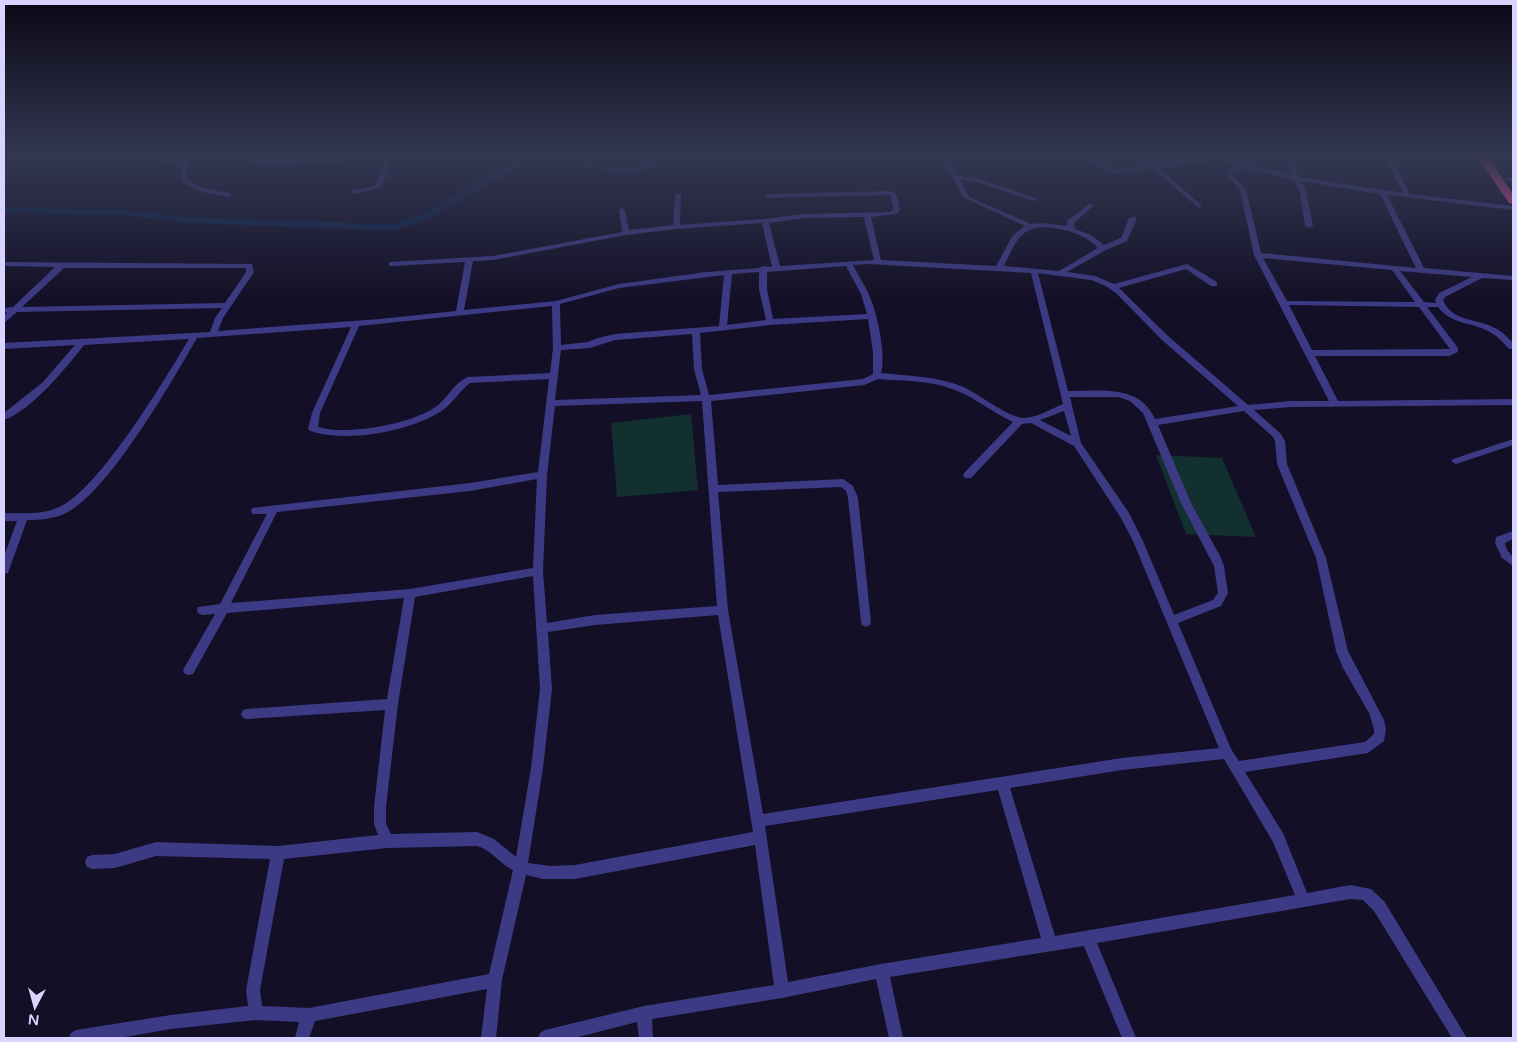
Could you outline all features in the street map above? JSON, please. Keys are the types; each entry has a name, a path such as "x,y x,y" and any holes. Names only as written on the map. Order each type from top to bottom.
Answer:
{"street":[{"path":"676,227 677,205"},
{"path":"392,264 469,261 626,233 676,227 765,221 803,216 895,213 896,205"},
{"path":"982,205 1030,226 1050,225 1072,230 1096,241 1103,248"},
{"path":"1072,230 1070,223 1091,205"},
{"path":"1246,205 1258,255 1284,302 1335,404"},
{"path":"1306,205 1309,226"},
{"path":"1388,205 1421,270"},
{"path":"1481,205 1513,208"},
{"path":"622,210 626,233"},
{"path":"867,215 878,263"},
{"path":"1060,273 1127,236 1133,218"},
{"path":"765,221 776,267"},
{"path":"999,268 1016,237 1030,226"},
{"path":"1258,255 1513,278"},
{"path":"460,313 469,261"},
{"path":"848,263 869,304 872,316 879,370 876,376"},
{"path":"4,346 81,343 356,324 556,303 620,286 776,267 878,263 999,268 1060,273 1092,278 1114,287 1177,349 1277,435 1280,441 1282,464 1325,573 1328,596 1346,663 1380,724 1380,737 1368,747 1237,767"},
{"path":"4,264 249,266 250,272 219,318 213,334"},
{"path":"4,320 62,265"},
{"path":"1114,287 1187,266 1214,284"},
{"path":"763,268 763,289 770,322"},
{"path":"1308,353 1454,352 1455,350 1394,268"},
{"path":"1034,271 1077,444 1125,516 1138,541 1227,753 1278,838 1304,901"},
{"path":"724,327 728,272"},
{"path":"1482,275 1442,295 1439,300 1440,305 1451,316 1495,331 1512,347"},
{"path":"1284,302 1440,305"},
{"path":"490,1038 496,980 521,866 537,768 546,689 544,628 538,571 542,475 557,348 556,303"},
{"path":"4,310 227,305"},
{"path":"557,348 590,345 615,337 696,331 770,322 872,316"},
{"path":"356,324 316,413 313,429 320,432 331,434 382,429 419,419 439,410 468,380 553,376"},
{"path":"696,331 698,369 706,398 723,610 758,821 782,990"},
{"path":"4,517 23,517 61,511 82,497 114,457 159,394 196,335"},
{"path":"4,417 45,387 62,370 81,343"},
{"path":"550,403 706,398 864,382 876,376 957,387 1002,414 1020,421 1032,420 1067,406"},
{"path":"1065,394 1112,393 1126,396 1140,403 1147,411 1186,503 1215,556 1219,566 1223,593 1217,603 1171,621"},
{"path":"1152,423 1246,408 1335,404 1511,404"},
{"path":"1032,420 1077,444"},
{"path":"968,475 1020,421"},
{"path":"1456,461 1513,442"},
{"path":"256,511 470,486 542,475"},
{"path":"714,489 843,483 850,489 853,498 866,622"},
{"path":"189,670 223,609 274,509"},
{"path":"4,570 23,517"},
{"path":"1513,535 1500,540 1499,544 1504,553 1513,562"},
{"path":"202,610 410,593 538,571"},
{"path":"387,841 380,824 380,807 392,704 410,593"},
{"path":"544,628 595,620 723,610"},
{"path":"247,714 392,704"},
{"path":"758,821 1122,764 1227,753"},
{"path":"1002,782 1050,944"},
{"path":"92,862 115,861 156,849 278,853 387,841 464,839 487,841 512,863 548,874 575,872 760,837"},
{"path":"256,1013 253,990 278,853"},
{"path":"546,1038 644,1013 1350,892 1366,894 1371,898 1460,1038"},
{"path":"1088,938 1129,1038"},
{"path":"881,971 896,1038"},
{"path":"76,1038 171,1022 256,1013 309,1015 496,980"},
{"path":"644,1013 646,1038"},
{"path":"302,1038 309,1015"}],"green space":[{"path":"691,414 698,490 617,497 611,423"},
{"path":"1156,455 1222,458 1256,537 1186,534"}],"waterway":[{"path":"4,210 132,213 188,220 394,228 426,216 445,205"}]}
